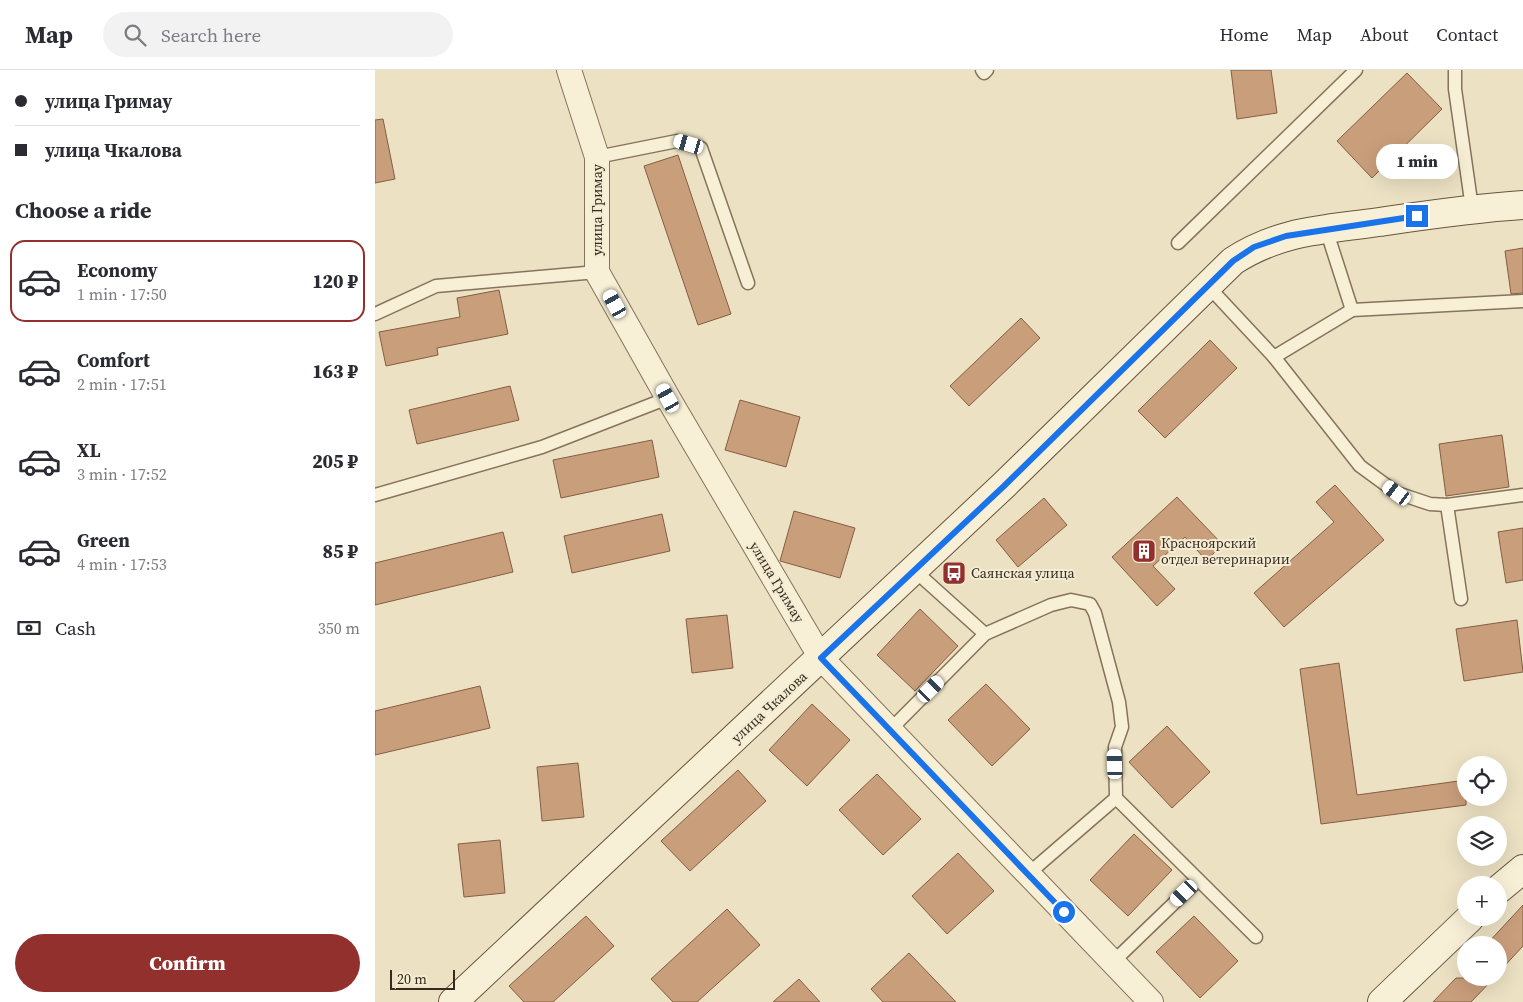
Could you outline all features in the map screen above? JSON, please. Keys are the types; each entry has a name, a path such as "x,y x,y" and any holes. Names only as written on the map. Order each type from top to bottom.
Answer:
{"main road":[{"name":"улица Чкалова","path":"453,1002 1004,486 1233,261 1254,247 1286,236 1472,208 1523,205"},
{"path":"1507,882 1523,869"},
{"path":"1383,1002 1461,926"}],"street":[{"name":"улица Гримау","path":"569,70 597,157 597,272 668,398 821,658 1151,1002"}],"lane":[{"path":"982,70 984,73 987,70"},
{"path":"1178,243 1356,70"},
{"path":"1455,70 1455,88 1472,208"},
{"path":"597,157 677,141 701,148 748,283"},
{"path":"1326,230 1352,310"},
{"path":"375,314 436,286 597,272"},
{"path":"1207,285 1274,357 1360,466 1397,493 1430,504 1447,505 1523,495"},
{"path":"1274,357 1352,310 1523,301"},
{"path":"375,495 542,447 668,398"},
{"path":"1447,505 1461,599"},
{"path":"914,570 985,634"},
{"path":"890,730 985,634 1051,605 1071,600 1090,604 1095,613 1119,702 1122,727 1115,747 1116,798 1256,937"},
{"path":"1028,874 1116,798"},
{"path":"1113,962 1199,880"}],"building":[{"path":"1231,70 1271,70 1277,113 1237,119"},
{"path":"1407,73 1442,109 1372,178 1337,141"},
{"path":"383,119 395,179 375,183 375,120"},
{"path":"678,155 731,314 698,325 644,166"},
{"path":"1523,248 1523,293 1511,294 1505,251"},
{"path":"499,290 508,334 437,348 438,355 386,366 379,332 460,317 457,298"},
{"path":"1021,318 1040,338 969,406 950,386"},
{"path":"1210,340 1237,368 1165,438 1138,411"},
{"path":"510,386 519,420 417,444 409,410"},
{"path":"740,400 800,417 786,467 725,450"},
{"path":"1502,435 1509,487 1446,496 1439,444"},
{"path":"652,440 659,477 561,498 553,460"},
{"path":"1335,485 1384,540 1284,627 1254,593 1334,522 1316,502"},
{"name":"Красноярский отдел ветеринарии","path":"1177,497 1223,545 1206,560 1185,537 1153,566 1175,589 1157,606 1112,557"},
{"path":"1044,498 1067,525 1018,567 996,540"},
{"path":"794,511 855,528 840,578 780,561"},
{"path":"662,514 670,551 572,573 564,536"},
{"path":"1523,528 1523,580 1506,583 1498,532"},
{"path":"503,532 513,572 375,605 375,563"},
{"path":"920,609 958,646 915,691 877,655"},
{"path":"727,615 733,668 692,673 686,619"},
{"path":"1517,620 1523,672 1464,681 1456,629"},
{"path":"1339,663 1357,795 1457,781 1458,806 1321,824 1300,669"},
{"path":"986,684 1030,729 992,766 948,720"},
{"path":"480,686 490,728 375,755 375,711"},
{"path":"812,704 850,740 807,786 769,750"},
{"path":"1167,726 1210,772 1172,808 1129,762"},
{"path":"578,763 584,817 542,821 537,767"},
{"path":"738,770 766,801 690,871 661,841"},
{"path":"877,774 921,819 883,855 839,810"},
{"path":"1134,834 1172,870 1128,916 1090,880"},
{"path":"500,840 505,893 464,897 458,844"},
{"path":"958,853 994,891 947,934 912,896"},
{"path":"1523,905 1523,946 1507,963 1507,936 1494,936 1504,926 1507,926 1507,922"},
{"path":"727,909 760,945 697,1002 673,1002 651,979"},
{"path":"586,916 614,946 553,1002 524,1002 509,986"},
{"path":"1194,916 1238,961 1200,998 1156,952"},
{"path":"909,953 956,1002 883,1002 871,989"},
{"path":"1456,978 1457,986 1486,986 1471,1002 1433,1002"},
{"path":"799,979 820,1002 773,1002"}],"place":[{"name":"Красноярский отдел ветеринарии","path":"1144,551"},
{"name":"Саянская улица","path":"954,573"}],"route":[{"path":"1064,912 821,658 1004,486 1233,261 1254,247 1286,236 1417,216"}]}
